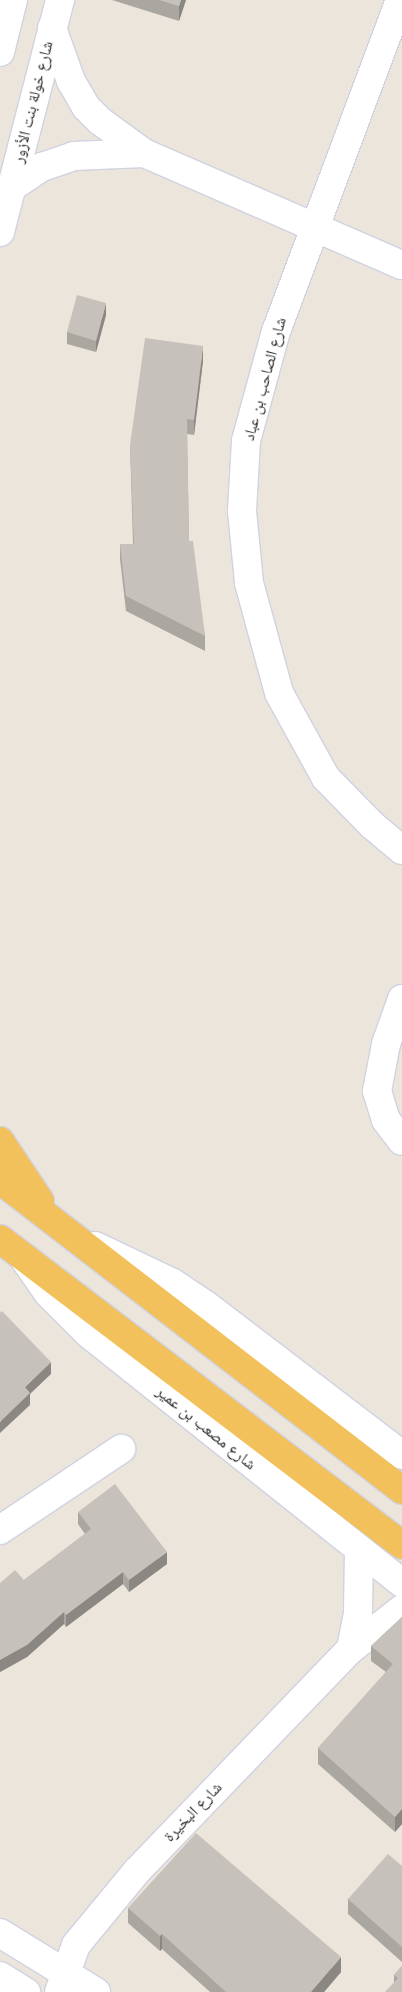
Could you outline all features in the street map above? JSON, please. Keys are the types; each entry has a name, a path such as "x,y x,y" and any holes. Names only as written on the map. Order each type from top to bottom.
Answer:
{"highway":[{"path":"0,1141 49,1215"},
{"path":"0,1180 49,1215 72,1235 402,1490"},
{"name":"شارع مصعب بن عمير","path":"0,1239 402,1545"}],"street":[{"path":"0,52 13,0"},
{"name":"شارع خولة بنت الأزور","path":"0,232 60,0"},
{"name":"شارع الصاحب بن عباد","path":"400,0 276,331 246,441 242,511 249,582 279,693 326,778 372,825 402,850"},
{"path":"52,28 71,81 86,107 100,121 144,153 402,264"},
{"path":"12,187 42,168 74,156 144,153"},
{"path":"402,999 386,1044 376,1091 386,1120 402,1141"},
{"path":"72,1235 173,1284 206,1305 402,1456"},
{"name":"شارع مصعب بن عمير","path":"24,1259 48,1293 89,1334 402,1583"},
{"path":"0,1530 121,1449"},
{"path":"351,1649 359,1594 358,1548"},
{"name":"شارع البخيرة","path":"62,1982 76,1945 137,1871 351,1649 402,1609"},
{"path":"0,1933 62,1982 96,1992"},
{"path":"0,1976 26,1992"}],"building":[{"path":"159,0 181,0 179,6"},
{"path":"77,295 106,303 96,341 67,332"},
{"path":"145,338 203,346 194,420 187,419 189,541 193,541 205,636 126,596 120,544 134,544 130,445"},
{"path":"2,1311 51,1362 25,1387 30,1393 0,1422 0,1313"},
{"path":"115,1484 167,1552 129,1580 123,1572 66,1615 64,1612 27,1645 0,1660 0,1583 15,1570 24,1580 91,1529 78,1512"},
{"path":"402,1617 402,1809 395,1817 318,1748 393,1664 371,1646"},
{"path":"196,1833 341,1957 311,1992 226,1992 162,1934 160,1936 128,1908"},
{"path":"388,1854 402,1866 402,1947 348,1899"},
{"path":"402,1966 402,1992 385,1992 398,1978 394,1975"}]}
